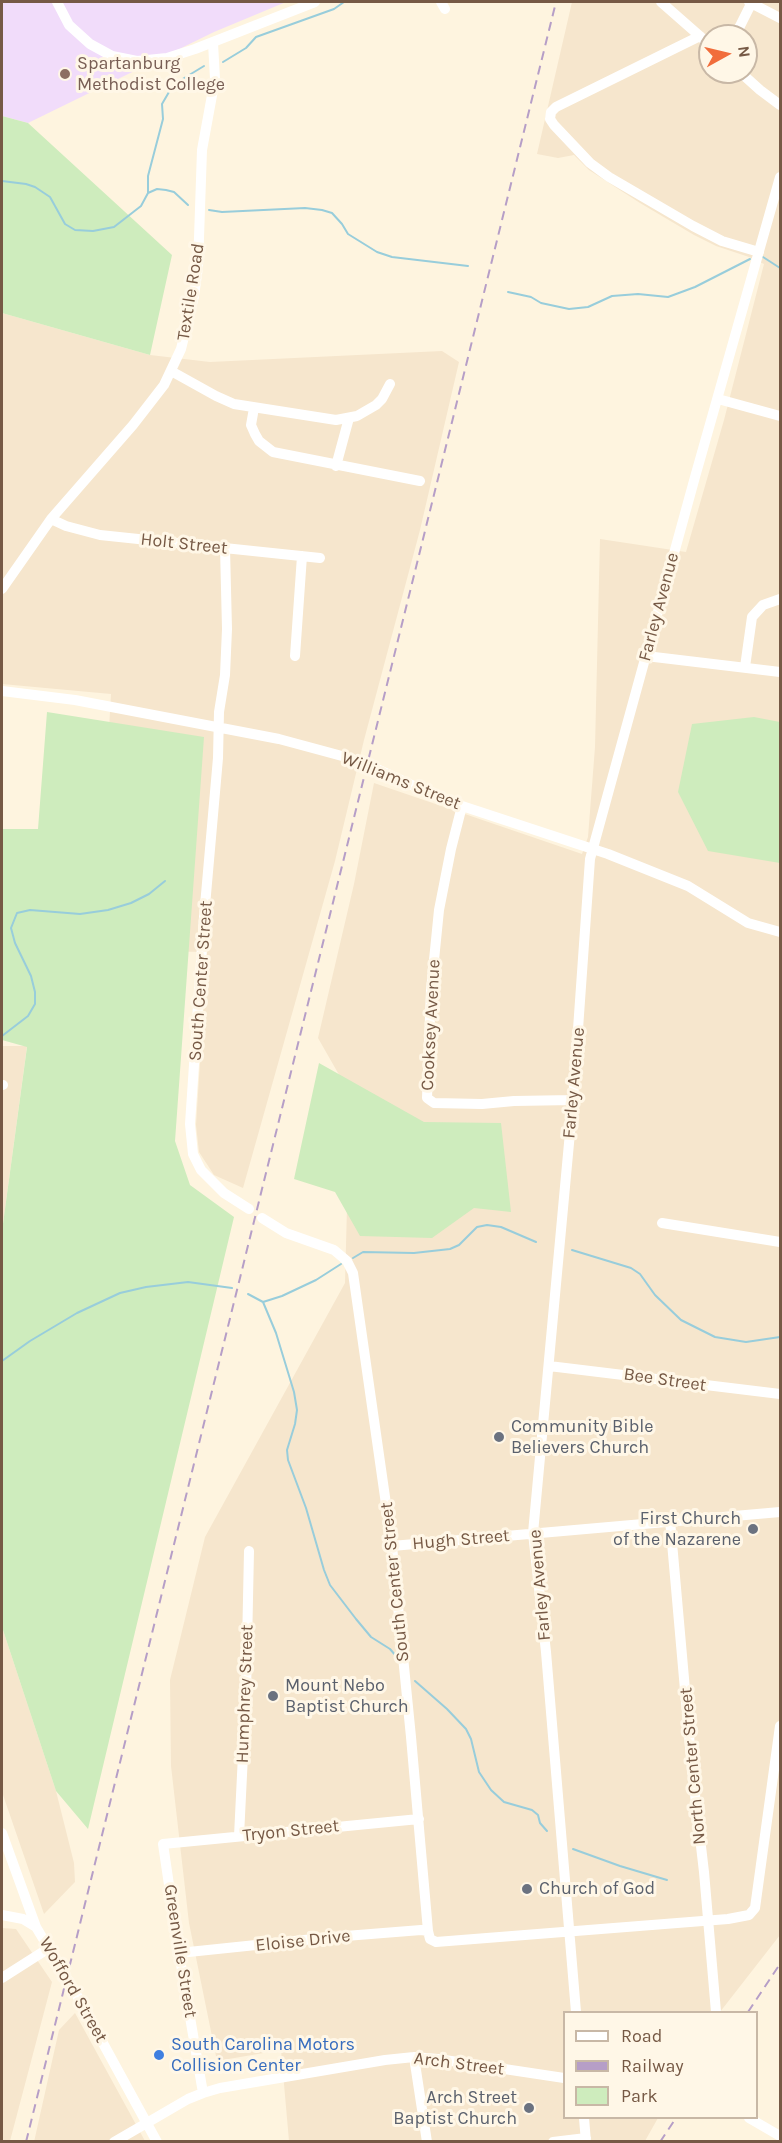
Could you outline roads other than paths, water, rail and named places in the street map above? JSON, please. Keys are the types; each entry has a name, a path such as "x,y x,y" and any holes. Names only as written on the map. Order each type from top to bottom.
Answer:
{"street":[{"path":"57,2 69,25 90,44 112,56 137,61 167,58 213,43 315,2"},
{"path":"661,2 698,34"},
{"path":"741,24 751,2 780,18"},
{"path":"698,37 556,107 551,112 550,119 590,163 609,177 722,241 759,252"},
{"name":"Textile Road","path":"2,589 74,490 133,425 164,385 185,337 198,267 200,169 215,78 213,43"},
{"path":"753,84 780,105"},
{"name":"Farley Avenue","path":"576,2011 546,1652 533,1533 573,1100 592,849 780,177"},
{"path":"171,372 225,400 254,408 336,420 349,418 376,405 390,384"},
{"path":"718,399 780,416"},
{"path":"254,408 251,425 259,441 273,452 420,482"},
{"path":"336,466 349,418"},
{"name":"Holt Street","path":"51,519 100,535 320,558"},
{"name":"South Center Street","path":"225,548 227,629 219,728 219,758 204,917 191,1108 191,1139 193,1154 206,1176 224,1193 249,1209"},
{"path":"295,656 302,556"},
{"path":"745,667 752,617 763,605 780,600"},
{"path":"646,656 780,672"},
{"name":"Williams Street","path":"2,691 75,700 279,739 342,756 462,806 592,849 688,886 740,919 780,932"},
{"name":"Cooksey Avenue","path":"462,806 439,910 431,990 427,1098 435,1103 482,1104 573,1100"},
{"name":"South Center Street","path":"262,1218 286,1233 334,1250 347,1261 353,1273 392,1546 428,1931"},
{"path":"662,1223 780,1242"},
{"name":"Bee Street","path":"549,1366 780,1394"},
{"name":"Hugh Street","path":"392,1546 780,1512"},
{"name":"North Center Street","path":"670,1520 716,2011"},
{"name":"Humphrey Street","path":"239,1836 246,1694 249,1551"},
{"path":"428,1931 430,1939 436,1942 708,1921 749,1915 754,1911 780,1726"},
{"name":"Tryon Street","path":"163,1844 419,1819"},
{"name":"Wofford Street","path":"2,1833 36,1926 157,2142"},
{"name":"Greenville Street","path":"163,1844 203,2093"},
{"path":"2,1915 23,1919 36,1926"},
{"name":"Eloise Drive","path":"179,1953 333,1937 428,1931"},
{"path":"2,1978 49,1948"},
{"path":"414,2057 427,2142"},
{"name":"Arch Street","path":"114,2142 203,2093 220,2088 385,2060 414,2057 438,2059 563,2078"},
{"path":"553,2142 586,2140 584,2119"},
{"path":"751,2119 780,2136"}],"waterway":[{"path":"223,62 246,48 256,37 334,9 344,2"},
{"path":"2,181 26,184 50,197 65,224 75,230 93,231 114,227 141,206 148,193 148,176 163,119 162,104 176,83 204,66"},
{"path":"148,193 157,189 174,192 188,205"},
{"path":"209,210 222,212 305,208 322,210 332,213 348,234 377,252 392,257 468,266"},
{"path":"763,257 780,268"},
{"path":"508,292 569,309 588,307 612,296 638,294 668,297 695,287 750,259"},
{"path":"2,1036 28,1016 35,1004 31,976 15,943 11,928 17,913 30,910 80,914 108,910 131,903 149,894 165,881"},
{"path":"353,1258 363,1252 414,1253 450,1249 459,1245 477,1227 487,1225 501,1227 536,1242"},
{"path":"572,1250 631,1268 640,1274 655,1295 681,1320 715,1337 746,1342 780,1337"},
{"path":"248,1294 263,1302 282,1296 316,1280 341,1264"},
{"path":"2,1361 77,1313 120,1293 188,1282 232,1288"},
{"path":"263,1302 276,1333 294,1392 297,1410 287,1450 288,1460 306,1508 324,1570 330,1585 371,1637 390,1649 396,1656"},
{"path":"415,1681 466,1729 471,1739 479,1772 491,1790 504,1802 532,1810 538,1815 540,1823 547,1831"},
{"path":"573,1849 667,1880"}],"railway":[{"path":"26,2142 556,2"},
{"path":"749,2011 780,1964"},
{"path":"660,2142 675,2119"}],"place":[{"name":"Spartanburg Methodist College","path":"65,74"},
{"name":"Community Bible Believers Church","path":"499,1437"},
{"name":"First Church of the Nazarene","path":"753,1529"},
{"name":"Mount Nebo Baptist Church","path":"273,1696"},
{"name":"Church of God","path":"527,1889"},
{"name":"South Carolina Motors Collision Center","path":"159,2055"},
{"name":"Arch Street Baptist Church","path":"529,2108"}]}
